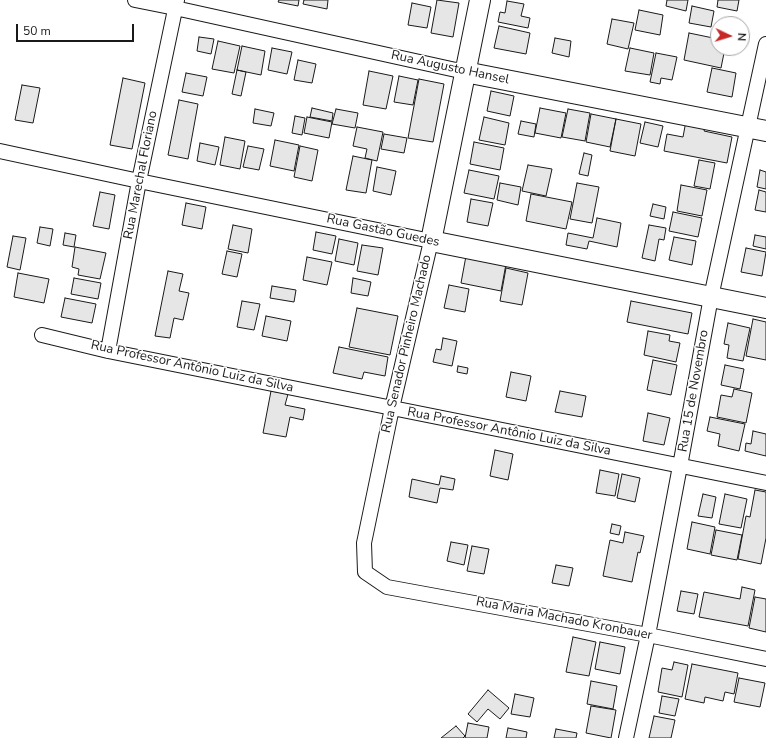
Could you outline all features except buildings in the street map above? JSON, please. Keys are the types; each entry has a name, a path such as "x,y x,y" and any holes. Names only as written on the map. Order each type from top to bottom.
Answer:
{"street":[{"name":"Rua Augusto Hansel","path":"135,0 176,4 465,72 757,129"},
{"name":"Rua Senador Pinheiro Machado","path":"365,572 364,543 392,408 431,241 480,0"},
{"name":"Rua Marechal Floriano","path":"108,351 139,181 176,4"},
{"name":"Rua 15 de Novembro","path":"626,738 648,635 711,297 757,129 766,44"},
{"name":"Rua Gastão Guedes","path":"0,151 431,241 766,308"},
{"name":"Rua Professor Antônio Luiz da Silva","path":"42,335 108,351 766,483"},
{"name":"Rua Maria Machado Kronbauer","path":"365,572 387,587 648,635 766,659"}]}
